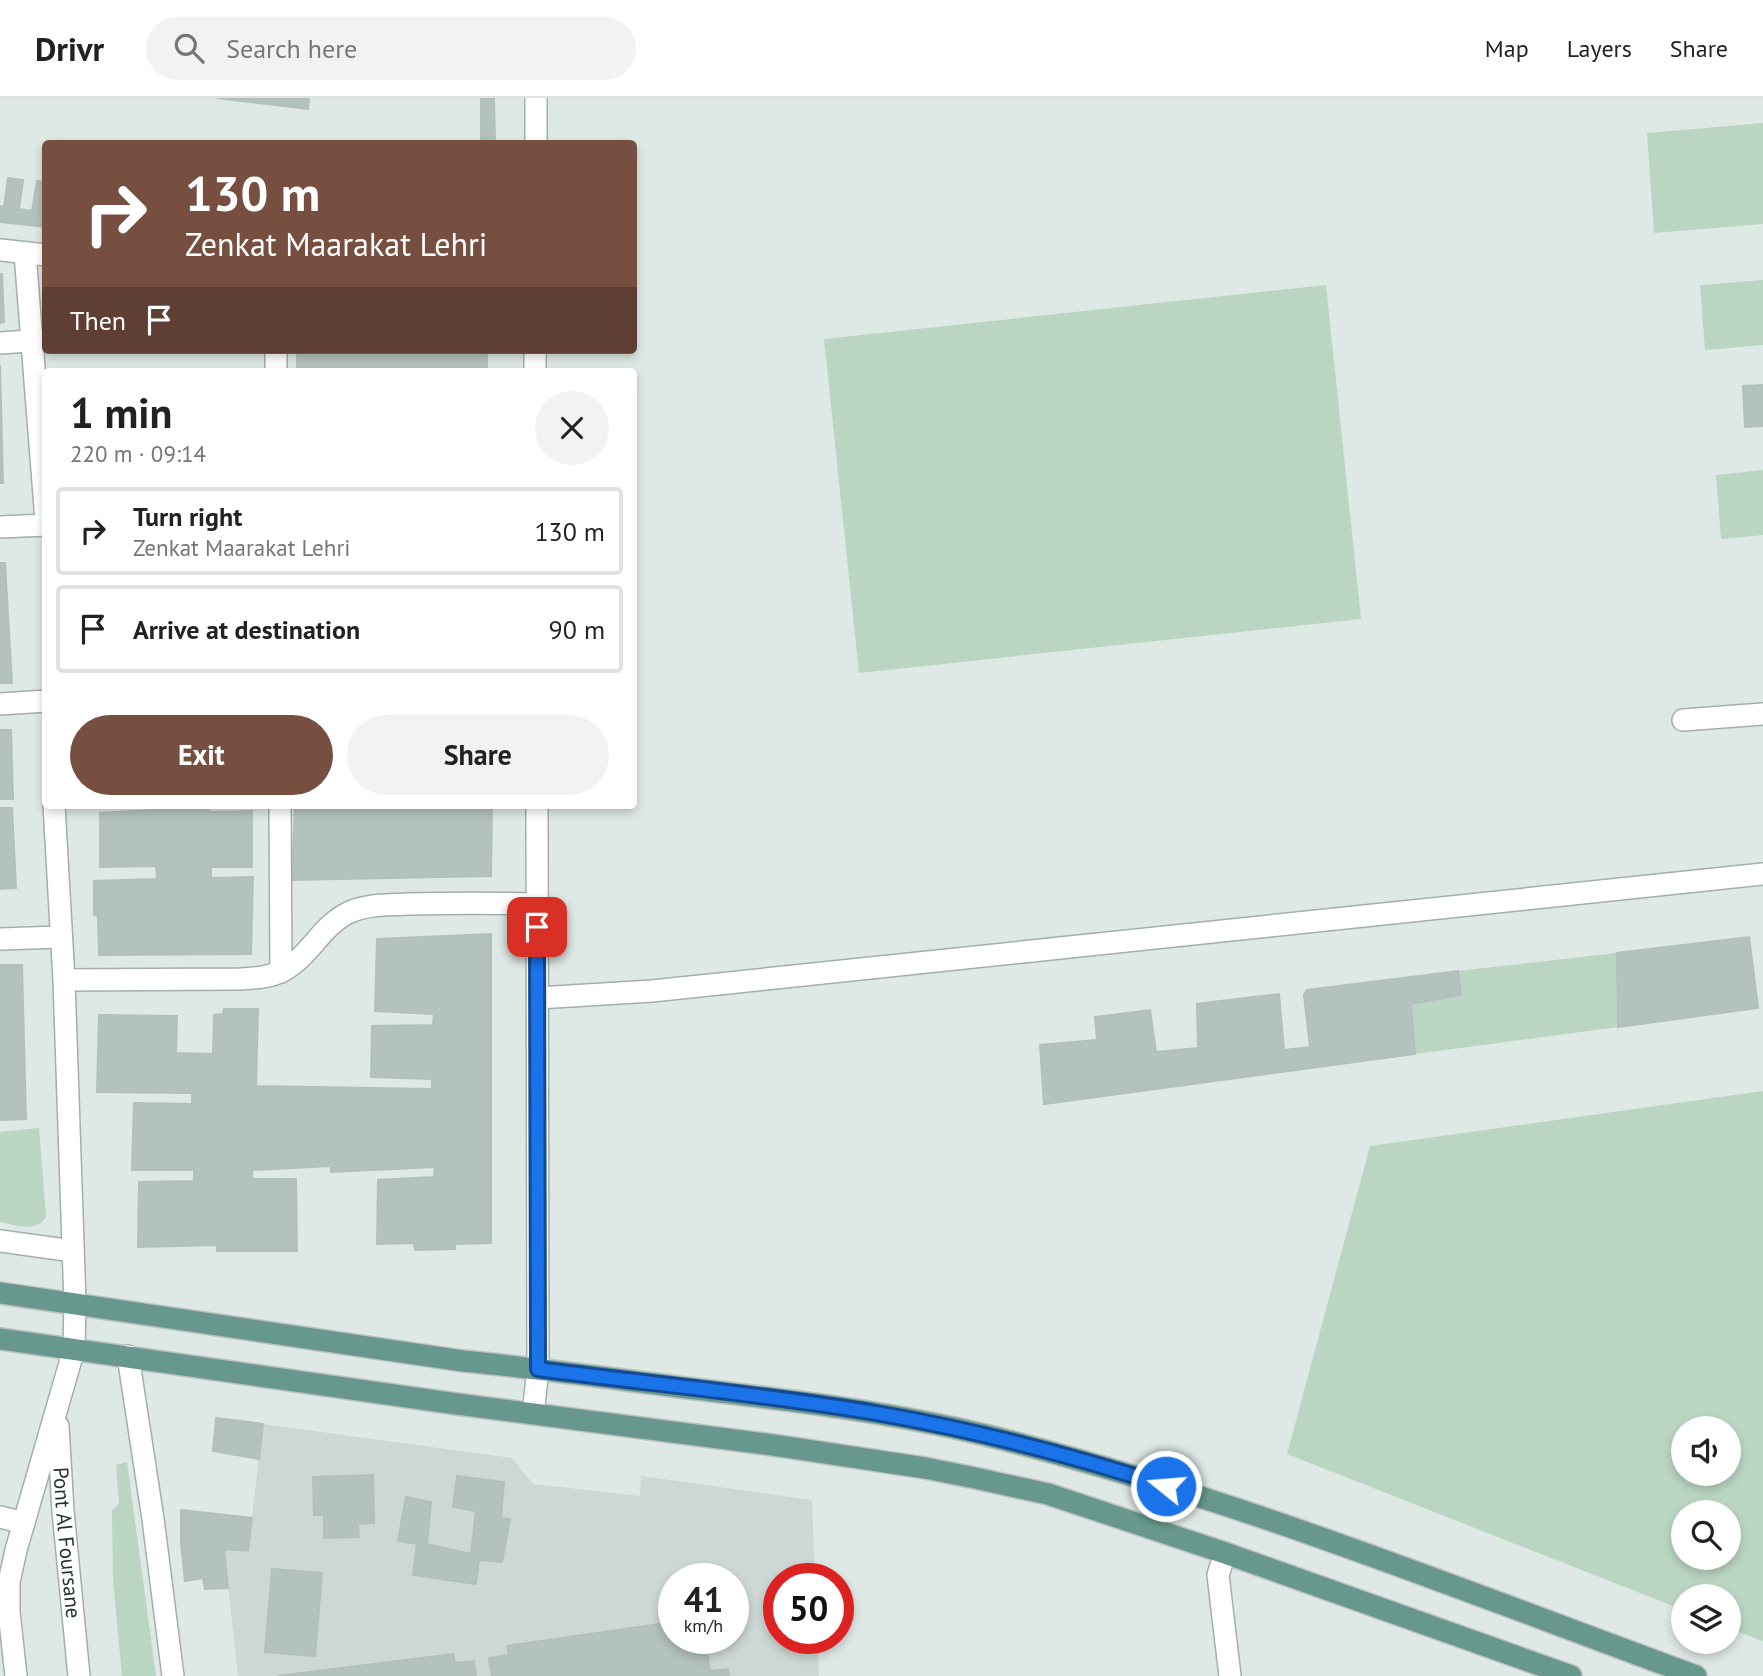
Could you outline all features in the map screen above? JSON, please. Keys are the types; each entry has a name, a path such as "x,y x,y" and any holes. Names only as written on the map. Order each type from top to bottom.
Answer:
{"main road":[{"path":"0,1293 463,1361 876,1413 981,1434 1143,1478 1259,1516 1696,1676"},
{"path":"0,1339 457,1404 773,1445 950,1473 1048,1494 1225,1553 1571,1676"}],"street":[{"path":"536,98 536,140"},
{"path":"0,250 35,254 42,432"},
{"path":"0,342 38,341"},
{"path":"0,527 42,523"},
{"path":"0,704 42,701"},
{"path":"1683,720 1763,714"},
{"path":"10,1665 9,1582 74,1349 75,1303 64,980 54,809"},
{"path":"280,809 281,972"},
{"path":"533,1414 538,1369 537,809"},
{"path":"538,998 666,990 1763,874"},
{"path":"64,980 260,978 281,972 298,960 330,925 354,910 379,905 537,904"},
{"path":"0,939 61,937"},
{"path":"0,1241 73,1251"},
{"path":"128,1356 173,1676"},
{"name":"Pont Al Foursane","path":"57,1410 63,1511 79,1676"},
{"path":"0,1517 24,1523"},
{"path":"1225,1553 1218,1575 1230,1676"}],"shaded area":[{"path":"263,1424 512,1458 533,1484 640,1496 641,1476 812,1500 814,1563 763,1563 763,1654 818,1654 819,1676 238,1676 224,1549 248,1550"}],"green space":[{"path":"1763,123 1763,224 1654,233 1647,133"},
{"path":"1763,280 1763,345 1705,350 1700,285"},
{"path":"1326,285 1361,619 859,673 824,339"},
{"path":"1763,470 1763,535 1721,539 1716,475"},
{"path":"1617,953 1618,1027 1415,1054 1411,1004 1461,995 1458,971"},
{"path":"1763,1091 1763,1641 1741,1633 1741,1584 1671,1584 1671,1605 1287,1454 1370,1146"},
{"path":"39,1128 46,1217 37,1225 31,1226 0,1222 0,1132"},
{"path":"127,1462 156,1676 122,1676 113,1580 112,1510 119,1503 116,1465"}],"building":[{"path":"217,98 309,98 308,109"},
{"path":"481,98 494,98 495,140 481,140"},
{"path":"8,178 23,180 19,209 32,211 37,181 42,182 42,227 0,222 0,206 4,207"},
{"path":"0,274 4,322 0,323"},
{"path":"297,354 487,354 487,368 297,368"},
{"path":"0,365 3,483 0,483"},
{"path":"1763,385 1763,426 1745,427 1743,386"},
{"path":"0,563 5,563 12,683 0,683"},
{"path":"0,730 11,730 13,799 0,799"},
{"path":"0,808 12,808 16,888 0,889"},
{"path":"295,809 492,809 491,876 292,880"},
{"path":"153,810 252,811 252,867 211,867 211,878 253,877 251,954 99,955 98,916 94,915 94,881 157,879 156,866 100,867 100,813"},
{"path":"491,934 491,1243 455,1244 455,1249 415,1250 414,1243 377,1244 378,1180 434,1177 435,1167 331,1172 331,1166 252,1170 252,1179 296,1179 297,1251 217,1251 217,1245 138,1247 139,1182 194,1181 194,1170 132,1170 134,1103 192,1104 192,1093 97,1092 99,1015 177,1016 176,1053 213,1054 214,1015 223,1014 224,1009 258,1009 256,1086 432,1089 432,1079 371,1077 372,1026 433,1025 434,1014 375,1011 377,939"},
{"path":"1749,937 1758,1008 1618,1027 1617,953"},
{"path":"0,965 22,965 26,1119 0,1120"},
{"path":"1458,971 1461,995 1411,1004 1415,1054 1044,1104 1040,1045 1097,1040 1095,1017 1150,1010 1156,1052 1198,1048 1197,1004 1279,994 1284,1050 1310,1047 1304,995 1307,990"},
{"path":"216,1418 263,1424 259,1459 213,1451"},
{"path":"373,1475 374,1523 358,1524 359,1537 324,1538 324,1515 314,1515 313,1477"},
{"path":"457,1476 504,1482 501,1518 510,1519 502,1562 479,1560 476,1584 413,1575 417,1544 398,1541 406,1497 431,1502 427,1544 471,1554 476,1511 453,1507"},
{"path":"181,1510 252,1518 248,1551 224,1549 228,1588 205,1589 203,1578 185,1581"},
{"path":"272,1569 322,1573 315,1656 265,1652"},
{"path":"658,1624 658,1654 707,1654 710,1671 728,1669 729,1676 492,1676 489,1658 509,1655 507,1646"},
{"path":"453,1654 455,1663 474,1661 476,1676 278,1676"}],"route":[{"path":"537,927 538,1369 876,1413 981,1434 1166,1486"}]}
